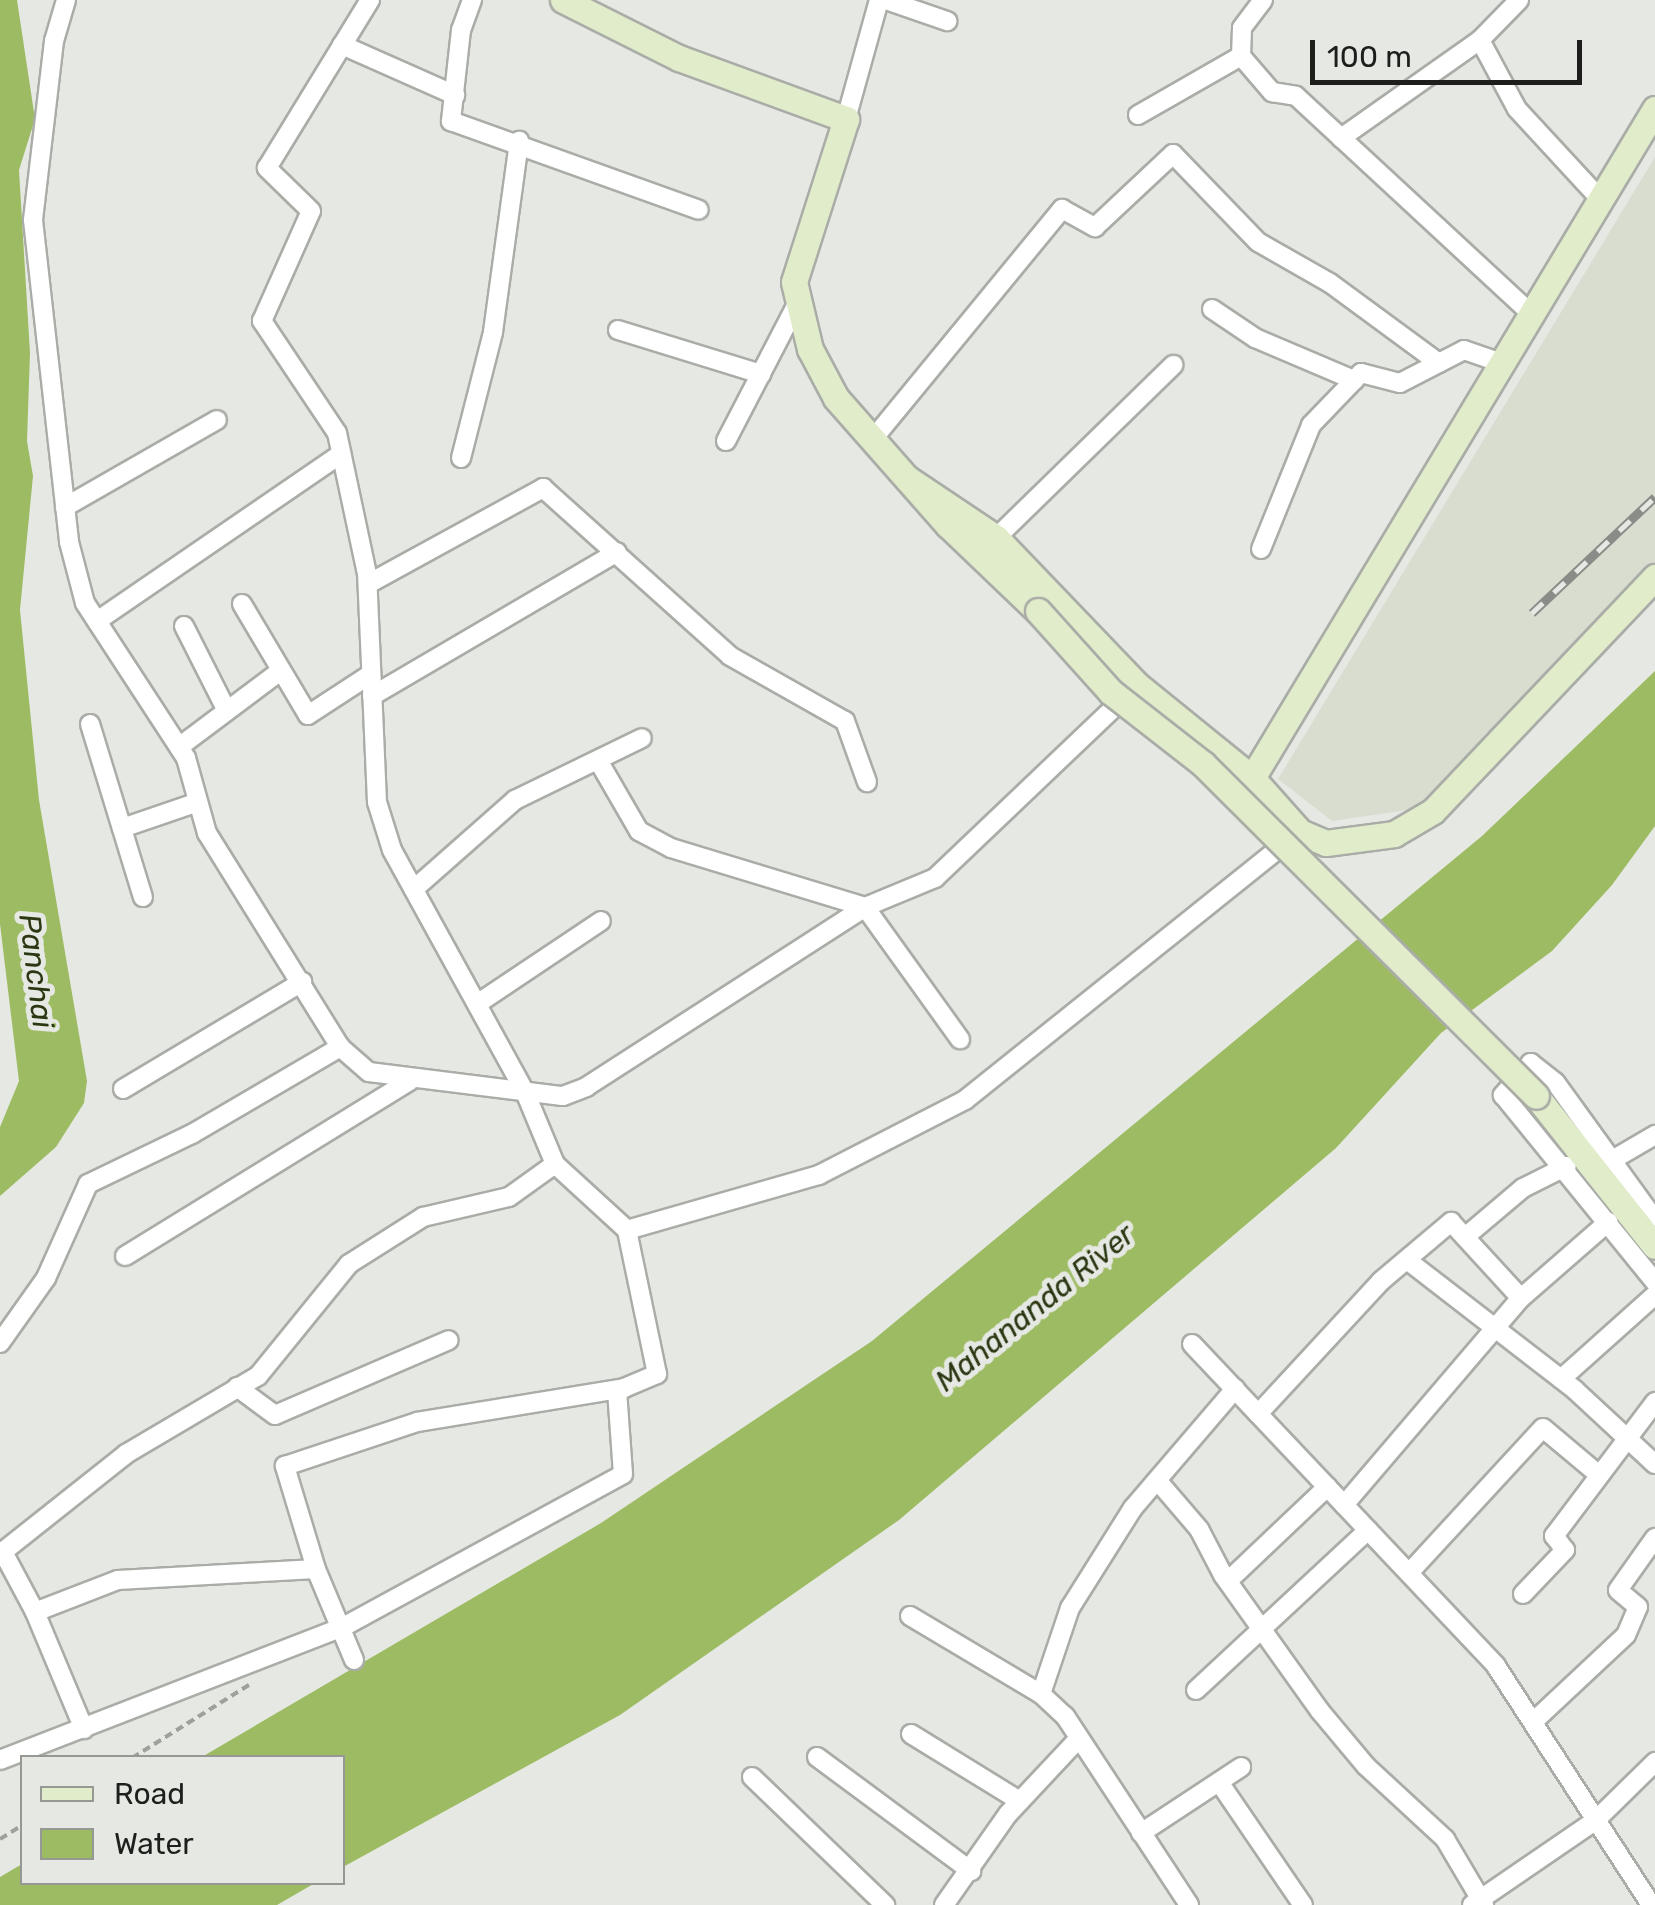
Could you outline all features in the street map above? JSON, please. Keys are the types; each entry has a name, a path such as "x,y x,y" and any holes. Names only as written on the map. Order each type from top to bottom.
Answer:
{"street":[{"path":"66,0 54,41 33,220 65,507 84,603 179,748 207,833 340,1047 369,1072 410,1081 562,1096 586,1087 865,907 936,878 1137,685"},
{"path":"354,1660 316,1569 285,1466 417,1422 616,1390 657,1374 627,1230 555,1164 525,1092 414,889 377,802 368,584 342,454 336,432 262,321 310,210 267,168 370,0"},
{"path":"472,0 460,30 452,121 519,141 699,210"},
{"path":"564,0 679,58 846,119"},
{"path":"947,21 882,0 794,282 810,350 828,382 908,479 1112,692 1203,764 1359,915 1536,1096 1655,1246"},
{"path":"1263,0 1242,28 1240,56 1272,92 1296,96 1530,313"},
{"path":"1341,138 1480,40 1519,0"},
{"path":"1480,40 1516,109 1600,199"},
{"path":"342,45 454,94"},
{"path":"1138,116 1240,56"},
{"path":"1252,778 1655,109"},
{"path":"461,458 492,332 519,141"},
{"path":"872,439 1062,210 1096,227 1174,154 1258,242 1330,282 1438,363"},
{"path":"726,441 798,302"},
{"path":"1212,309 1256,338 1354,380"},
{"path":"618,330 761,374"},
{"path":"1261,550 1311,425 1361,373 1400,383 1464,350 1500,363"},
{"path":"996,538 1172,364"},
{"path":"65,507 217,420"},
{"path":"97,621 342,454"},
{"path":"908,479 996,538 1137,685 1252,778 1300,832 1326,843 1394,834 1433,812 1655,577"},
{"path":"368,584 544,488 730,656 845,721 867,782"},
{"path":"372,696 616,552"},
{"path":"242,604 308,715 372,674"},
{"path":"184,626 227,711"},
{"path":"179,748 279,672"},
{"path":"90,724 143,897"},
{"path":"414,889 515,800 642,738"},
{"path":"598,762 639,831 671,848 865,907 960,1039"},
{"path":"122,828 198,802"},
{"path":"627,1230 819,1175 965,1100 1300,832"},
{"path":"477,1004 601,921"},
{"path":"123,1089 302,982"},
{"path":"0,1343 46,1278 88,1184 192,1134 340,1047"},
{"path":"1655,1220 1555,1082 1531,1063 1503,1095 1567,1166 1655,1282"},
{"path":"125,1256 410,1081"},
{"path":"1614,1160 1655,1135"},
{"path":"84,1729 34,1612 2,1553 126,1454 258,1376 349,1264 423,1217 509,1197 555,1164"},
{"path":"1465,1238 1523,1188 1567,1166"},
{"path":"1258,1414 1407,1260 1451,1222 1521,1298"},
{"path":"1344,1505 1521,1298 1608,1222"},
{"path":"1407,1260 1561,1379 1655,1464"},
{"path":"1561,1379 1655,1295"},
{"path":"237,1387 275,1415 449,1340"},
{"path":"1192,1344 1496,1666 1651,1905"},
{"path":"1042,1694 1070,1608 1156,1480 1235,1389"},
{"path":"0,1760 341,1628 623,1474 616,1390"},
{"path":"1523,1594 1565,1550 1554,1536 1655,1402"},
{"path":"1409,1573 1543,1428 1599,1475"},
{"path":"1156,1480 1199,1529 1228,1582 1366,1766 1446,1840 1479,1903 1596,1820 1655,1762"},
{"path":"1228,1582 1328,1487"},
{"path":"1196,1690 1266,1629 1368,1530"},
{"path":"1533,1722 1626,1635 1638,1608 1618,1590 1655,1538"},
{"path":"34,1612 118,1580 316,1569"},
{"path":"910,1616 1042,1694 1079,1738 1189,1905"},
{"path":"911,1734 1020,1802"},
{"path":"944,1905 1020,1802 1079,1738"},
{"path":"817,1757 971,1872"},
{"path":"1140,1833 1242,1767"},
{"path":"752,1777 873,1901"},
{"path":"1219,1782 1303,1905"}],"path":[{"path":"137,1755 260,1678"}],"shaded area":[{"path":"1655,157 1655,569 1415,809 1332,821 1278,779"}],"water":[{"name":"Panchai","path":"0,0 17,0 35,119 19,170 30,353 27,441 33,476 20,610 39,800 87,1081 84,1103 56,1147 0,1196 0,1127 19,1081 0,924"},
{"name":"Mahananda River","path":"1655,671 1655,826 1612,885 1552,951 1441,1033 1336,1148 899,1520 620,1715 345,1866 345,1755 205,1755 601,1523 872,1341 1482,836"},
{"path":"20,1865 20,1885 312,1885 277,1905 0,1905 0,1877"}],"railway":[{"path":"1532,613 1655,497"}]}
